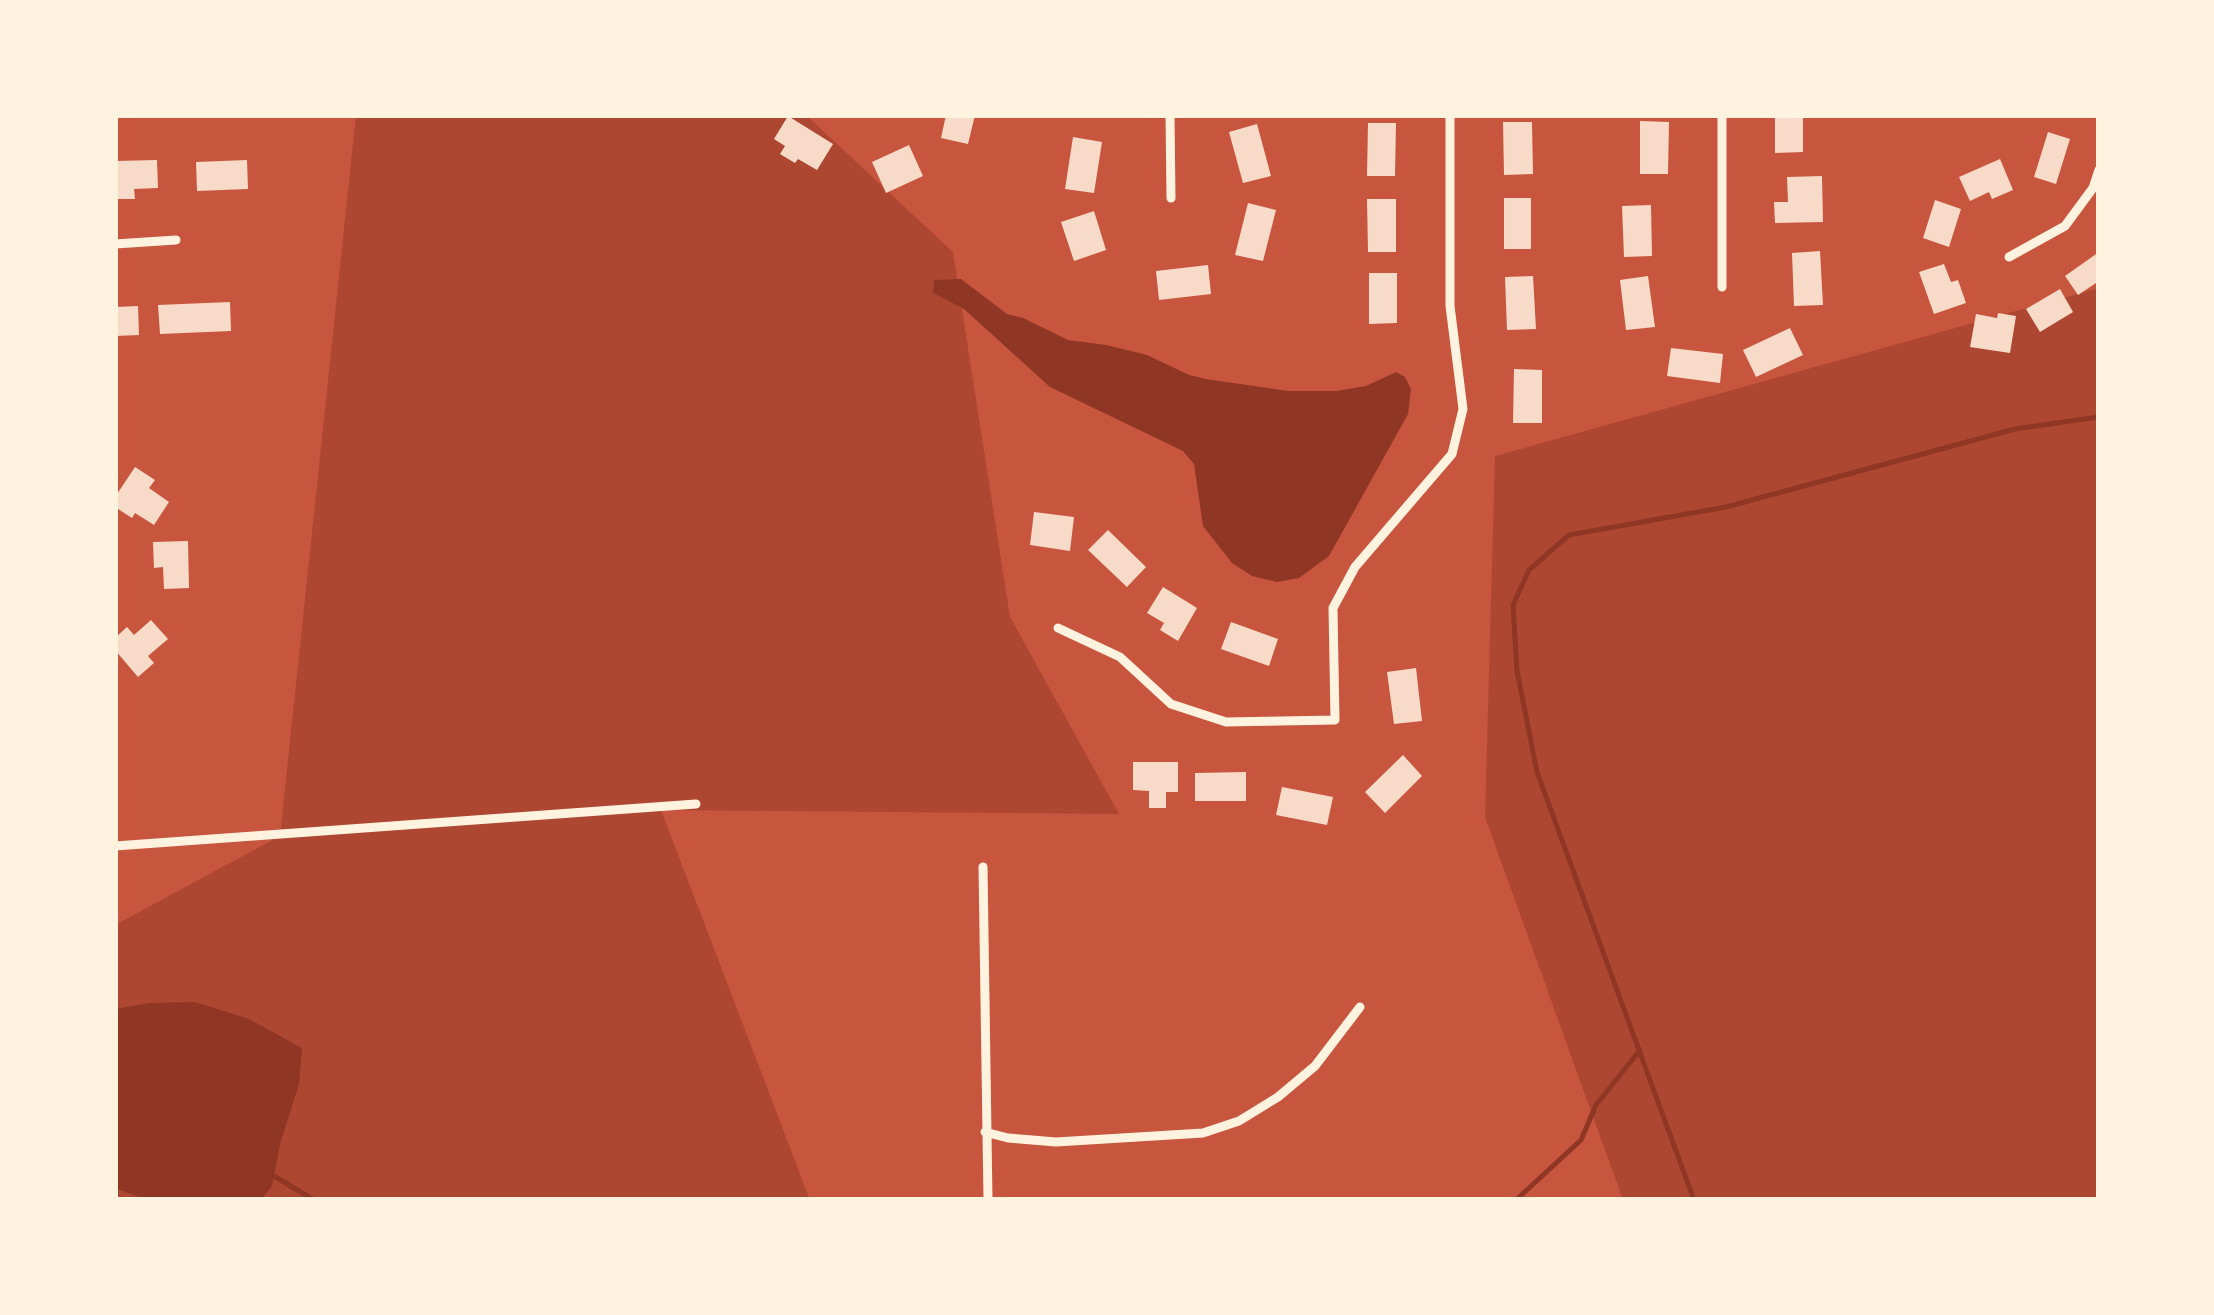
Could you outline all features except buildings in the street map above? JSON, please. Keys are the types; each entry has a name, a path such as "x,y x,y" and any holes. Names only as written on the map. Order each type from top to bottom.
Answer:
{"street":[{"path":"1170,115 1171,198"},
{"path":"1058,628 1120,657 1171,704 1226,722 1334,720 1333,608 1355,567 1452,454 1463,409 1450,306 1450,115"},
{"path":"1722,115 1722,288"},
{"path":"2009,257 2065,226 2093,188 2099,170"},
{"path":"115,244 176,240"},
{"path":"115,846 696,804"},
{"path":"983,866 988,1200"},
{"path":"985,1132 1056,1142 1203,1133 1238,1121 1278,1097 1315,1066 1360,1007"}],"shaded area":[{"path":"356,115 806,115 953,252 1010,617 1119,814 661,810 810,1200 115,1200 115,925 280,836"},
{"path":"961,279 1007,314 1068,340 1147,355 1206,379 1288,391 1336,391 1366,386 1396,372 1405,377 1411,389 1408,414 1329,556 1299,578 1277,582 1252,576 1232,563 1203,526 1194,464 1183,451 1050,387 964,309 933,293 934,280"},
{"path":"2099,288 2099,1200 1623,1200 1485,817 1495,456"},
{"path":"195,1002 249,1019 302,1048 299,1084 280,1144 272,1186 261,1200 147,1200 115,1188 115,1009"}],"waterway":[{"path":"1694,1200 1537,772 1517,671 1513,605 1529,570 1569,535 1726,507 2015,429 2099,417"},
{"path":"1516,1200 1581,1140 1596,1105 1640,1050"},
{"path":"274,1176 314,1200"}]}
